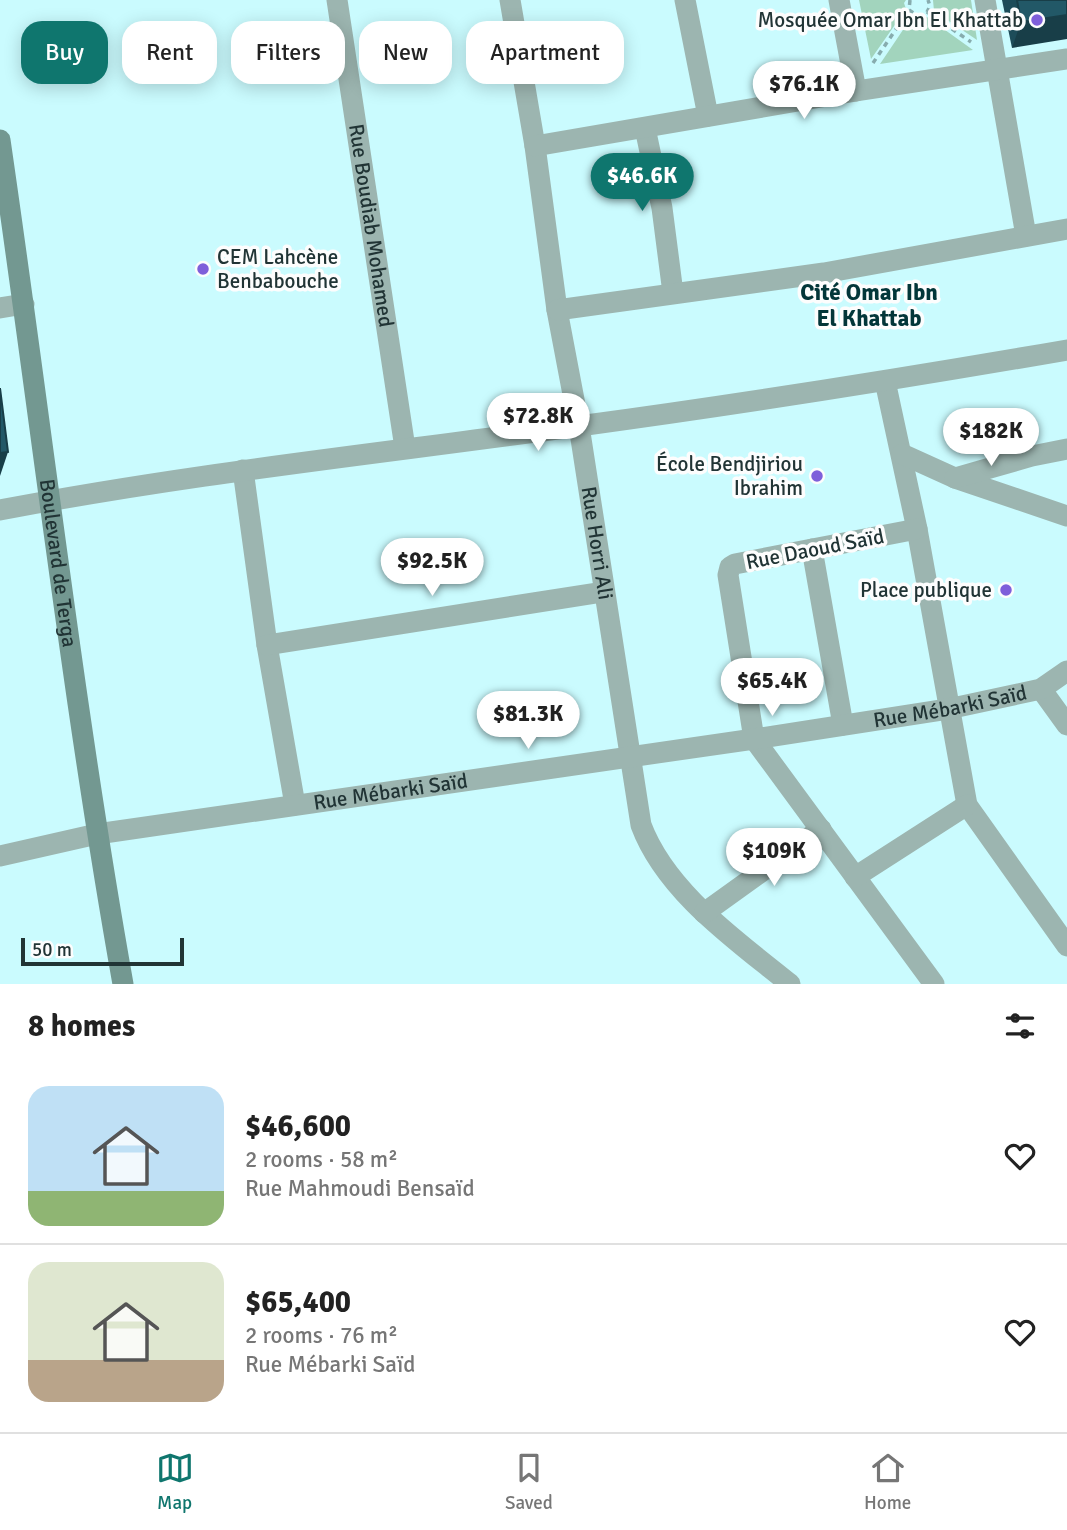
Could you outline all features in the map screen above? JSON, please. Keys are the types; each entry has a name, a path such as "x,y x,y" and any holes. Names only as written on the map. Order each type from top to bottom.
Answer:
{"main road":[{"name":"Boulevard de Terga","path":"0,140 24,304 48,501 97,834 124,984"}],"street":[{"name":"Rue Boudiab Mohamed","path":"337,0 405,448"},
{"name":"Rue Horri Ali","path":"510,0 535,146 557,310 579,426 641,825 659,860 704,913 790,984"},
{"path":"685,0 708,116"},
{"path":"839,0 856,92"},
{"path":"985,0 1026,236"},
{"path":"535,146 1067,59"},
{"path":"645,128 662,208 673,293"},
{"path":"557,310 824,274 1067,229"},
{"path":"0,308 24,304"},
{"path":"0,510 243,470 579,426 885,381 1067,350"},
{"path":"885,381 917,529 967,805 1067,946"},
{"path":"955,478 1067,449"},
{"path":"902,454 955,478 1067,516"},
{"path":"243,470 267,645 295,806"},
{"name":"Rue Daoud Saïd","path":"917,529 735,564 728,571 754,739 934,984"},
{"path":"812,549 843,725"},
{"path":"267,645 603,592"},
{"name":"Rue Mébarki Saïd","path":"0,856 97,834 948,709 1041,689 1067,671"},
{"path":"1041,689 1067,725"},
{"path":"855,877 967,805"},
{"path":"704,913 821,830"}],"path":[{"path":"868,70 909,10 910,0"},
{"path":"909,10 918,16 927,12 930,6 928,0"},
{"path":"927,12 973,44"}],"green space":[{"path":"859,0 906,0 906,9 871,59"},
{"path":"933,0 971,0 977,40 934,11"},
{"path":"927,17 973,50 880,64 911,18 918,21"}],"building":[{"path":"1017,0 1067,0 1067,15 1021,22"},
{"path":"0,388 8,452 0,453"}],"place":[{"name":"Mosquée Omar Ibn El Khattab","path":"1037,20"},
{"name":"CEM Lahcène Benbabouche","path":"203,269"},
{"name":"École Bendjiriou Ibrahim","path":"817,476"},
{"name":"Place publique","path":"1006,590"}],"district":[{"name":"Cité Omar Ibn El Khattab","path":"869,305"}]}
